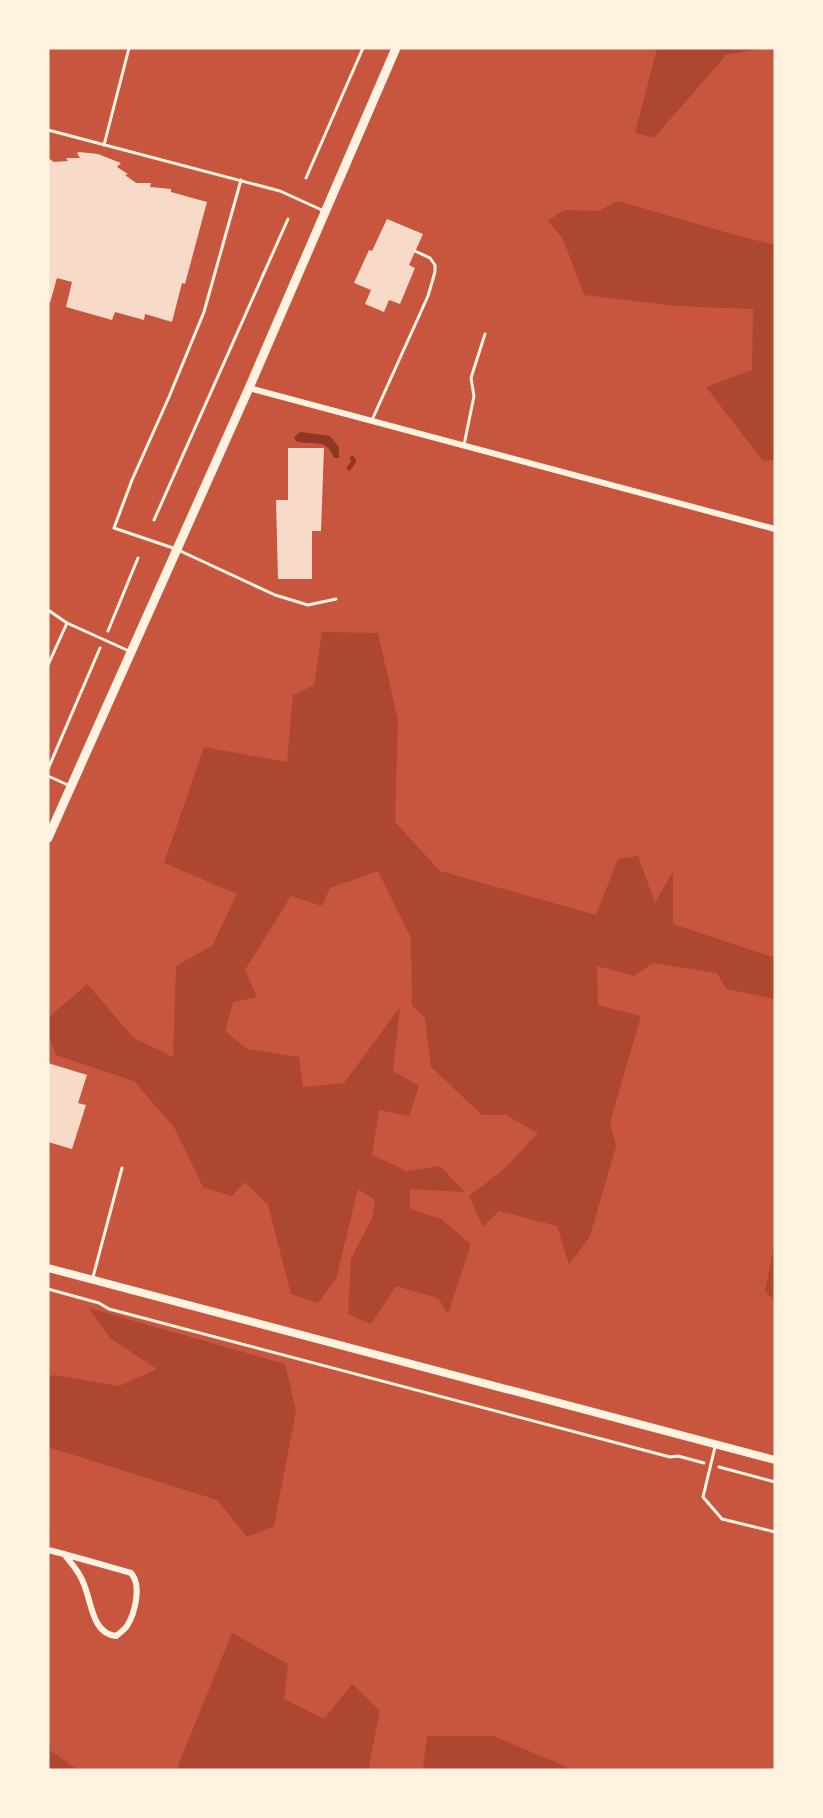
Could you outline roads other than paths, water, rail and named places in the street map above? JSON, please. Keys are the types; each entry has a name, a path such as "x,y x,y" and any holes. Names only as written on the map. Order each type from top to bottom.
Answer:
{"main road":[{"path":"48,838 249,388 396,48"}],"street":[{"path":"249,388 775,529"},
{"path":"48,1268 775,1460"},
{"path":"48,1550 64,1554 131,1573 135,1578 137,1590 132,1614 128,1624 116,1636 109,1635 96,1623 83,1582 64,1554"}],"lane":[{"path":"104,145 129,48"},
{"path":"48,130 280,191 325,211"},
{"path":"241,180 204,312 132,480 114,528 176,549 291,601 308,604 336,599"},
{"path":"371,422 428,296 435,272 435,265 430,258 415,251"},
{"path":"463,446 474,396 471,378 485,334"},
{"path":"48,610 67,623 131,652"},
{"path":"48,665 67,623"},
{"path":"48,776 70,786"},
{"path":"92,1279 122,1168"},
{"path":"715,1445 704,1497 722,1519 775,1532"}],"waterway":[{"path":"349,468 354,461 352,458"}]}
